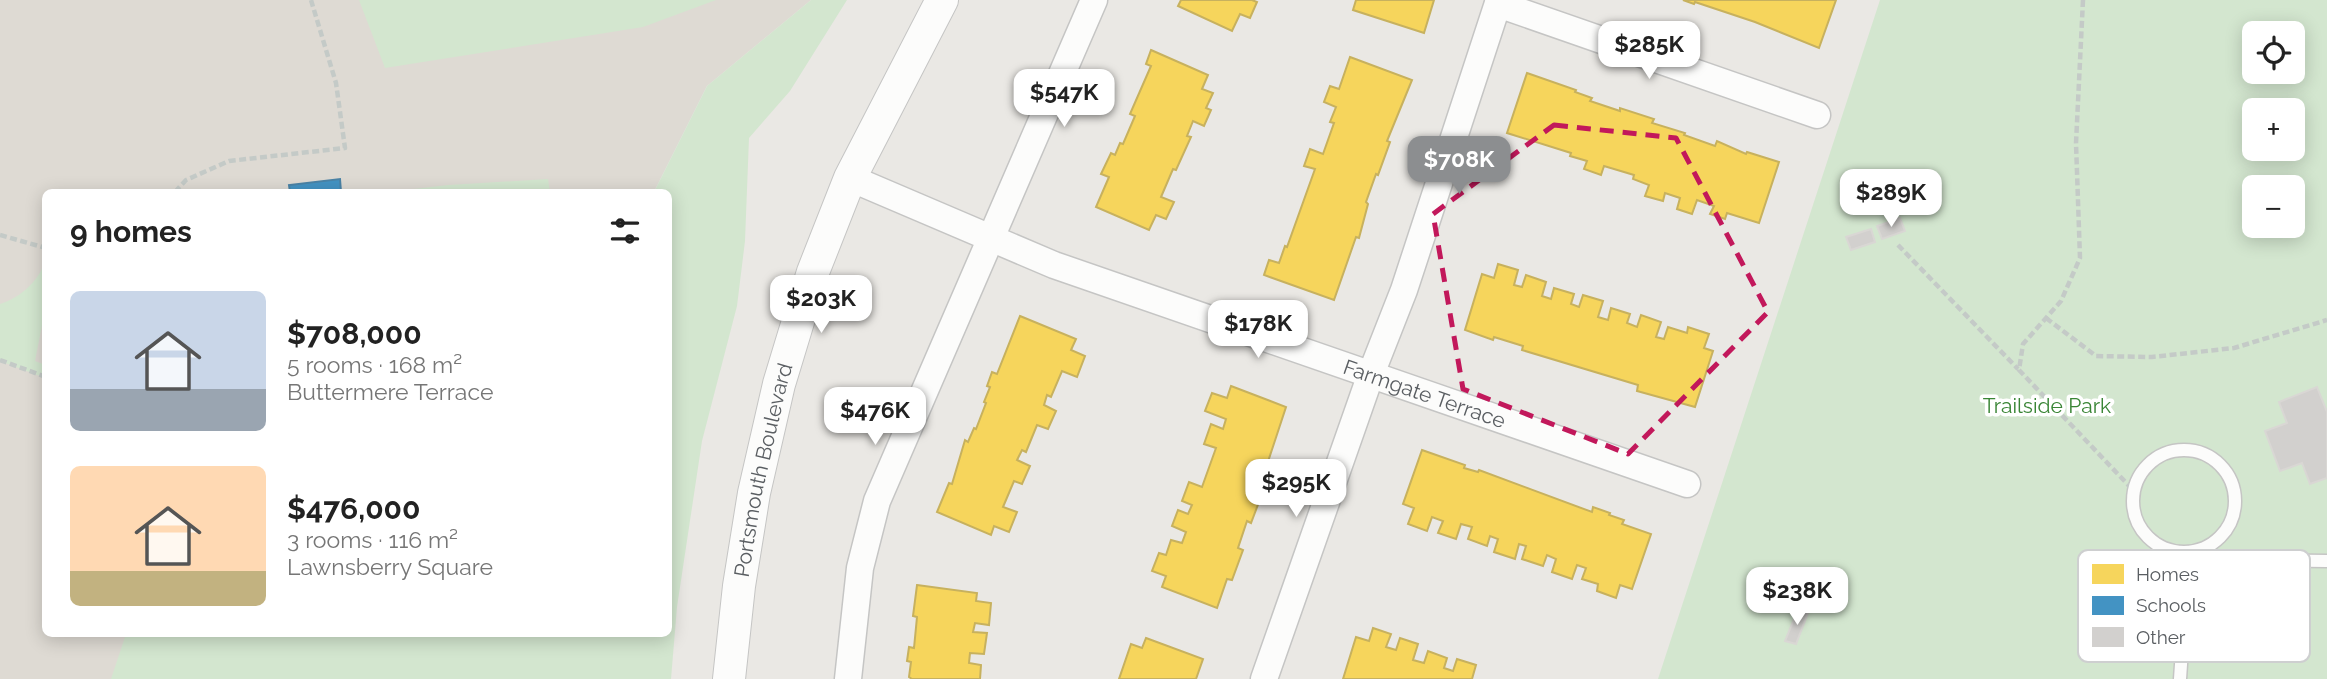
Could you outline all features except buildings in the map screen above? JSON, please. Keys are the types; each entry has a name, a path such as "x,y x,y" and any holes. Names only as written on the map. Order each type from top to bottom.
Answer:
{"street":[{"name":"Portsmouth Boulevard","path":"729,679 739,586 754,493 779,384 813,272 850,178 942,0"},
{"path":"848,679 860,568 877,501 1094,0"},
{"path":"1264,679 1371,374 1404,290 1498,2 1816,115"},
{"name":"Farmgate Terrace","path":"850,178 1054,265 1687,484"}],"lane":[{"path":"2170,550 2158,545 2146,535 2137,522 2133,507 2134,491 2139,475 2150,462 2165,453 2181,449 2198,451 2213,458 2225,470 2233,485 2236,502 2232,519 2224,533 2211,545 2195,550"}],"path":[{"path":"178,189 186,180 229,161 345,148 336,83 311,0"},
{"path":"2019,370 2023,344 2061,301 2080,258 2076,143 2083,0"},
{"path":"0,235 42,247"},
{"path":"1898,245 2134,491"},
{"path":"2046,317 2096,356 2152,357 2234,348 2327,320"},
{"path":"0,360 42,376"}],"highlighted area":[{"path":"1554,125 1676,138 1768,312 1628,454 1463,389 1433,214"}],"shaded area":[{"path":"0,0 811,0 707,86 656,189 42,189 42,637 343,637 251,679 0,679"}],"green space":[{"path":"359,0 716,0 643,27 385,68"},
{"path":"811,0 847,0 790,91 749,138 745,241 737,306 702,441 677,607 671,679 111,679 125,637 672,637 672,189 656,189 707,86"},
{"name":"Trailside Park","path":"1880,0 2327,0 2327,679 1658,679"},
{"path":"548,179 550,189 414,189"},
{"path":"42,268 42,325 35,361 42,364 42,377 0,361 0,304 15,298 28,288"}]}
